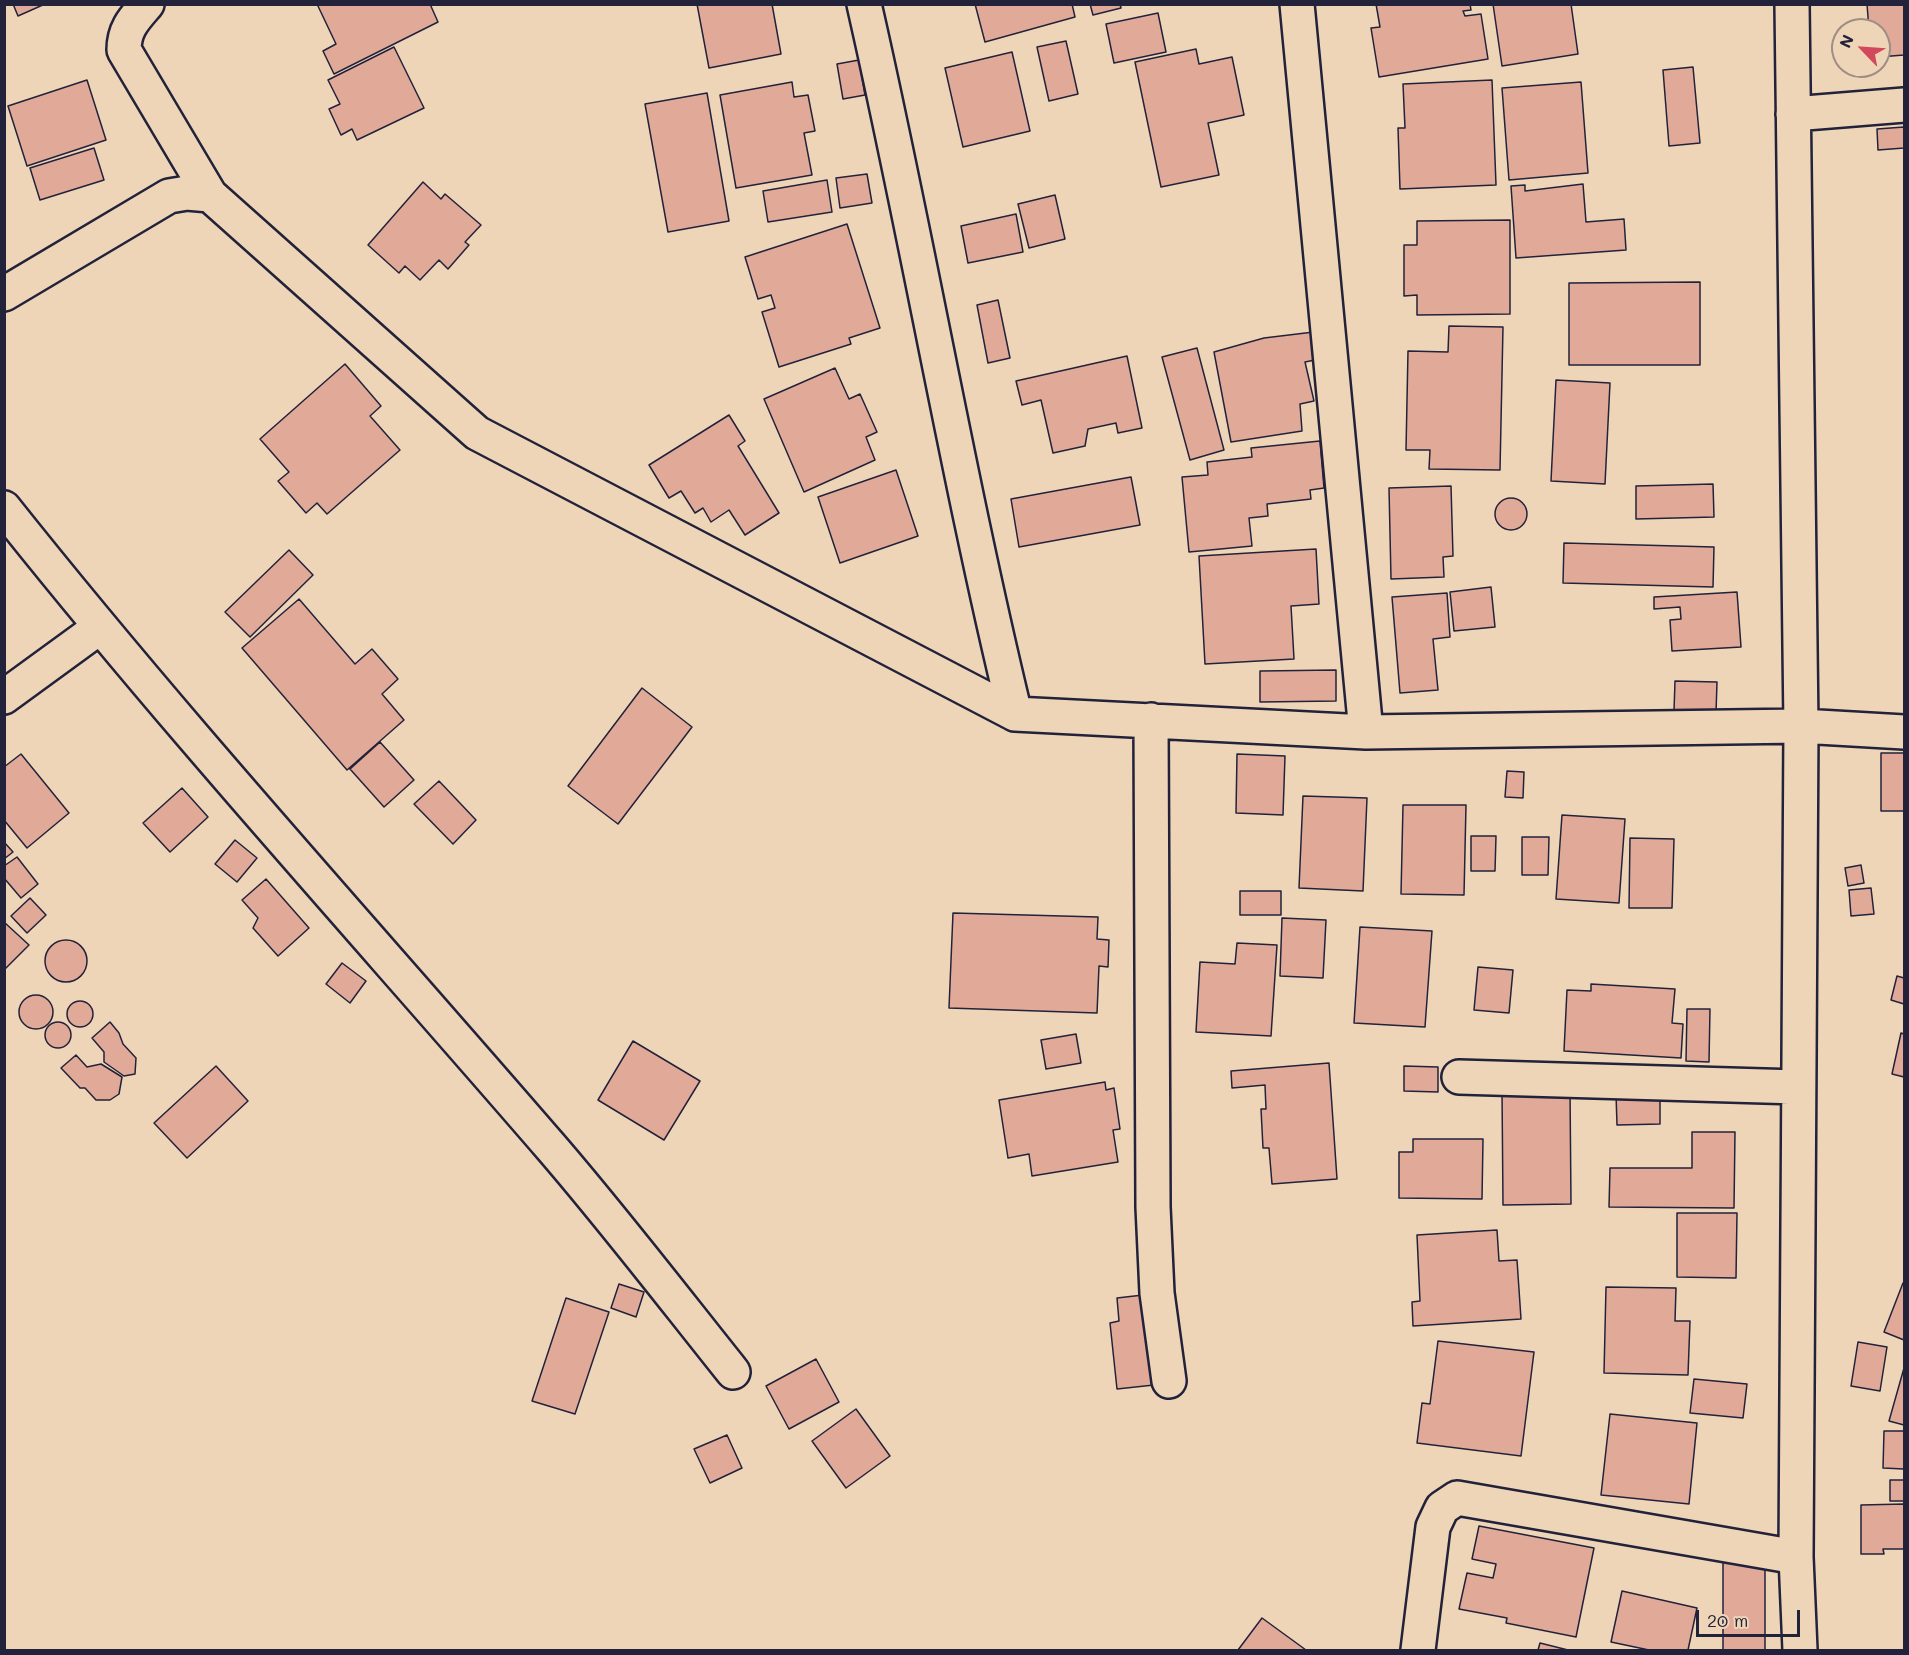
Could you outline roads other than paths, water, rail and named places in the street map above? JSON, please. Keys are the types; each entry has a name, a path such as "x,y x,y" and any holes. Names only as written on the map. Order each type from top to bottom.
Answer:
{"street":[{"path":"147,4 129,26 124,37 124,50 210,195 477,433 1015,714 1366,732 1801,726 1905,732"},
{"path":"864,4 896,145 979,565 1015,714"},
{"path":"1297,4 1366,732"},
{"path":"1792,4 1801,726 1796,1557 1800,1650"},
{"path":"1793,114 1905,105"},
{"path":"4,294 169,196 187,193 210,195"},
{"path":"4,508 100,627 319,883 552,1149 734,1372"},
{"path":"4,697 100,627"},
{"path":"1151,720 1153,1207 1157,1293 1169,1381"},
{"path":"1459,1077 1798,1087"},
{"path":"1418,1650 1433,1527 1442,1508 1457,1498 1796,1557"}]}
